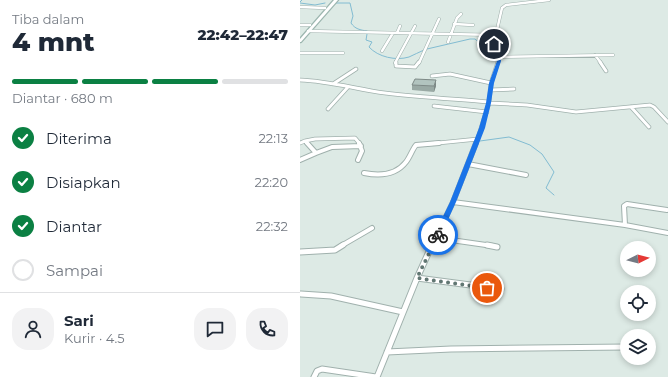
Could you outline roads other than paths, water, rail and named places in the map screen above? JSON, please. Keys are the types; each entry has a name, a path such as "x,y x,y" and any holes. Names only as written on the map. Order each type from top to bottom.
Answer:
{"main road":[{"path":"300,36 332,0"},
{"path":"300,41 336,0"}],"street":[{"path":"314,377 317,371 322,369 377,377 417,278 453,202 478,139 487,112 491,83 498,65 499,58 494,47 502,7 506,5 549,0"},
{"path":"300,7 325,8"},
{"path":"448,42 454,24 458,16 461,14"},
{"path":"415,26 413,34 395,64 396,66 416,67 420,62 439,20"},
{"path":"454,24 473,25"},
{"path":"300,25 310,25"},
{"path":"382,50 400,26"},
{"path":"308,31 496,35"},
{"path":"300,53 343,53"},
{"path":"499,58 557,54 613,54"},
{"path":"595,55 606,71"},
{"path":"333,84 356,68"},
{"path":"432,76 450,74 491,83"},
{"path":"300,80 323,81 348,87 386,93 489,103 527,105 574,112 650,105 668,122"},
{"path":"328,109 348,87"},
{"path":"490,90 514,89"},
{"path":"434,106 487,112"},
{"path":"631,107 649,127"},
{"path":"300,143 314,138 354,138 361,146 362,153 358,160"},
{"path":"364,173 380,175 399,168 404,165 416,145 478,139"},
{"path":"306,141 316,153"},
{"path":"300,160 332,147 361,146"},
{"path":"468,164 526,175"},
{"path":"453,202 625,225 668,233"},
{"path":"625,225 624,206 627,204 667,210"},
{"path":"300,252 335,250 372,228"},
{"path":"436,238 496,247"},
{"path":"417,278 501,290"},
{"path":"301,294 338,297 403,312"},
{"path":"387,352 451,349 620,347"}],"waterway":[{"path":"300,3 315,5 325,3"},
{"path":"336,3 350,3 353,16 351,23 354,27 367,31"},
{"path":"367,34 366,40 372,42 369,47 382,56 399,59 409,57 424,50"},
{"path":"427,49 470,39 475,39 482,45"},
{"path":"480,141 509,137 530,145 542,154 554,172 546,188 554,195"}]}
